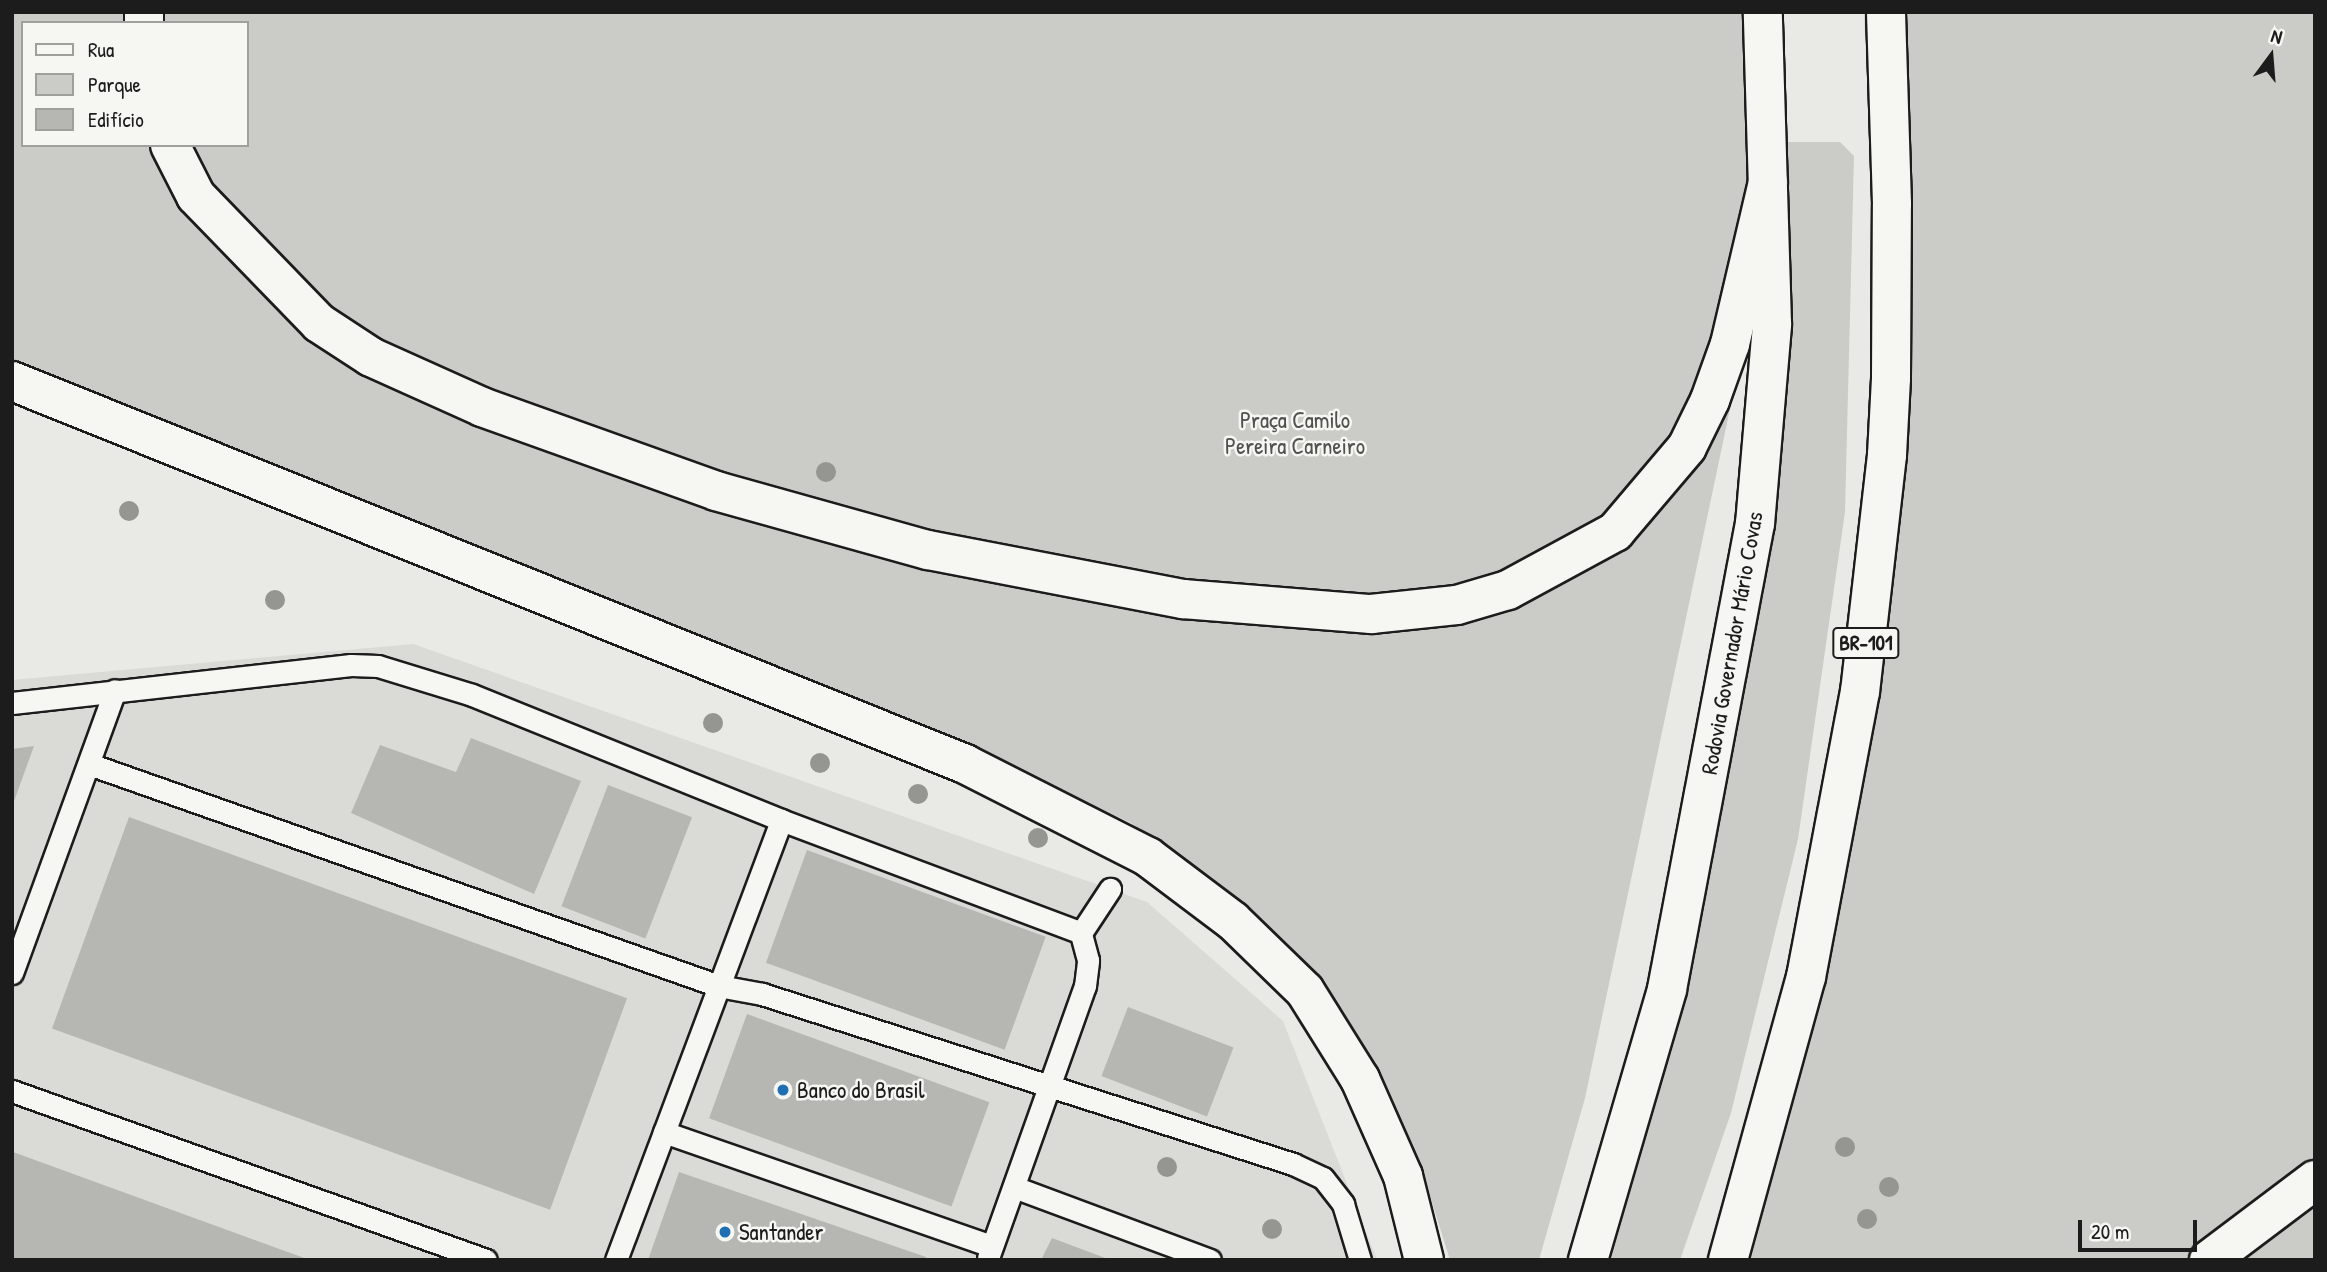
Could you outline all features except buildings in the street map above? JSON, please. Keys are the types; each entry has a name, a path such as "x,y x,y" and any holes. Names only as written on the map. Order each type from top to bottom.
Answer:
{"main road":[{"name":"Rodovia Governador Mário Covas","path":"1588,1260 1667,989 1755,524 1772,324 1763,12"},
{"name":"BR-101","path":"1728,1260 1806,977 1861,679 1887,455 1891,378 1892,204 1886,12"},
{"path":"171,147 197,196 319,323 371,356 482,407 716,491 928,550 1183,599 1371,614 1457,606 1508,590 1615,531 1687,447 1710,400 1730,344 1768,182"},
{"path":"12,381 965,764 1148,857 1233,921 1305,991 1360,1079 1403,1176 1424,1260"},
{"path":"2209,1260 2315,1180"}],"lane":[{"path":"12,703 115,690 378,666 472,695 781,820 1080,933"},
{"path":"12,973 115,690"},
{"path":"89,764 719,986 762,994 1293,1164 1323,1178 1343,1204 1360,1260"},
{"path":"616,1260 781,820"},
{"path":"1080,933 1110,889"},
{"path":"664,1132 989,1253 1052,1085 1085,986 1088,960 1080,933"},
{"path":"12,1091 485,1260"},
{"path":"1014,1187 1210,1260"}],"shaded area":[{"path":"413,644 1147,902 1283,1021 1377,1260 12,1260 12,680"}],"green space":[{"name":"Praça Camilo Pereira Carneiro","path":"12,12 1763,12 1743,347 1585,1098 1539,1260 1450,1260 1420,1164 1376,1072 1238,902 1131,823 999,761 12,363"},
{"path":"1864,12 2315,12 2315,1260 1723,1260 1824,852 1884,455"},
{"path":"1780,142 1840,142 1854,156 1845,512 1798,839 1731,1113 1680,1260 1597,1260 1707,810"}],"place":[{"name":"Banco do Brasil","path":"783,1090"},
{"name":"Santander","path":"725,1232"}]}
